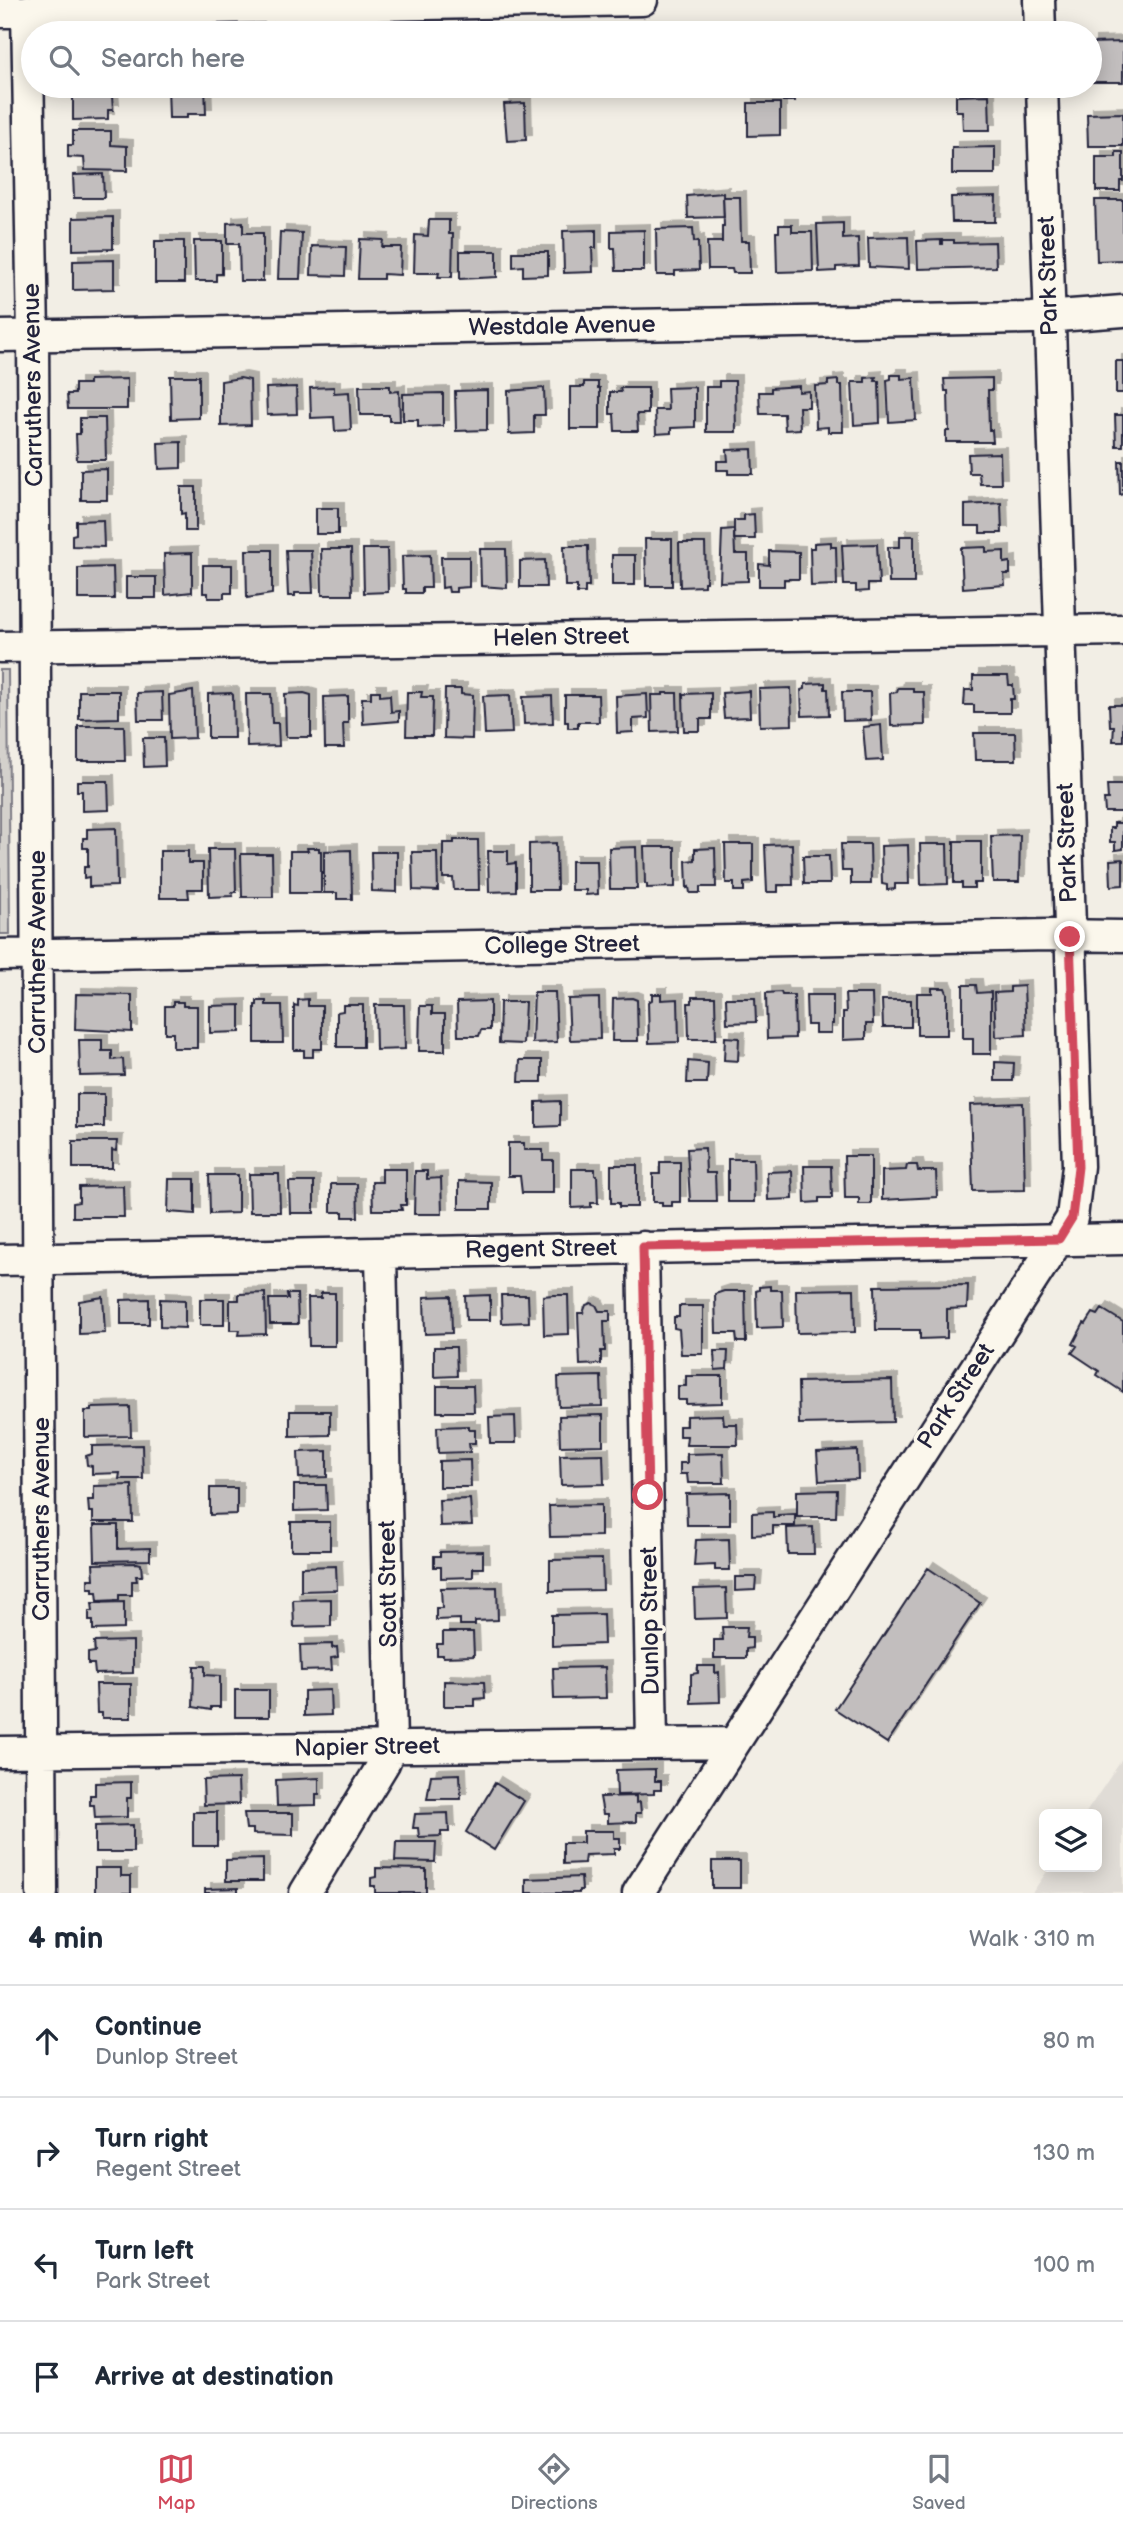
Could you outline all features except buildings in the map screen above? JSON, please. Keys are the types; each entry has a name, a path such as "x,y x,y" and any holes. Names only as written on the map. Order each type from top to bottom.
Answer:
{"street":[{"path":"13,11 642,0"},
{"path":"1039,0 1040,21"},
{"name":"Carruthers Avenue","path":"13,11 33,336 42,1893"},
{"name":"Park Street","path":"638,1893 1072,1218 1078,1167 1042,98"},
{"name":"Westdale Avenue","path":"0,336 1049,318 1123,311"},
{"name":"Helen Street","path":"0,647 1123,629"},
{"name":"College Street","path":"0,956 1123,936"},
{"name":"Regent Street","path":"0,1260 1123,1239"},
{"name":"Dunlop Street","path":"643,1247 652,1744"},
{"name":"Scott Street","path":"305,1893 384,1763 391,1746 381,1252"},
{"name":"Napier Street","path":"0,1752 733,1743"}],"shaded area":[{"path":"0,670 8,670 10,934 0,934"},
{"path":"1123,1758 1123,1892 1032,1893 1047,1872 1102,1872 1102,1809 1088,1809"}],"route":[{"path":"648,1495 643,1247 1059,1239 1072,1218 1078,1167 1070,937"}]}
